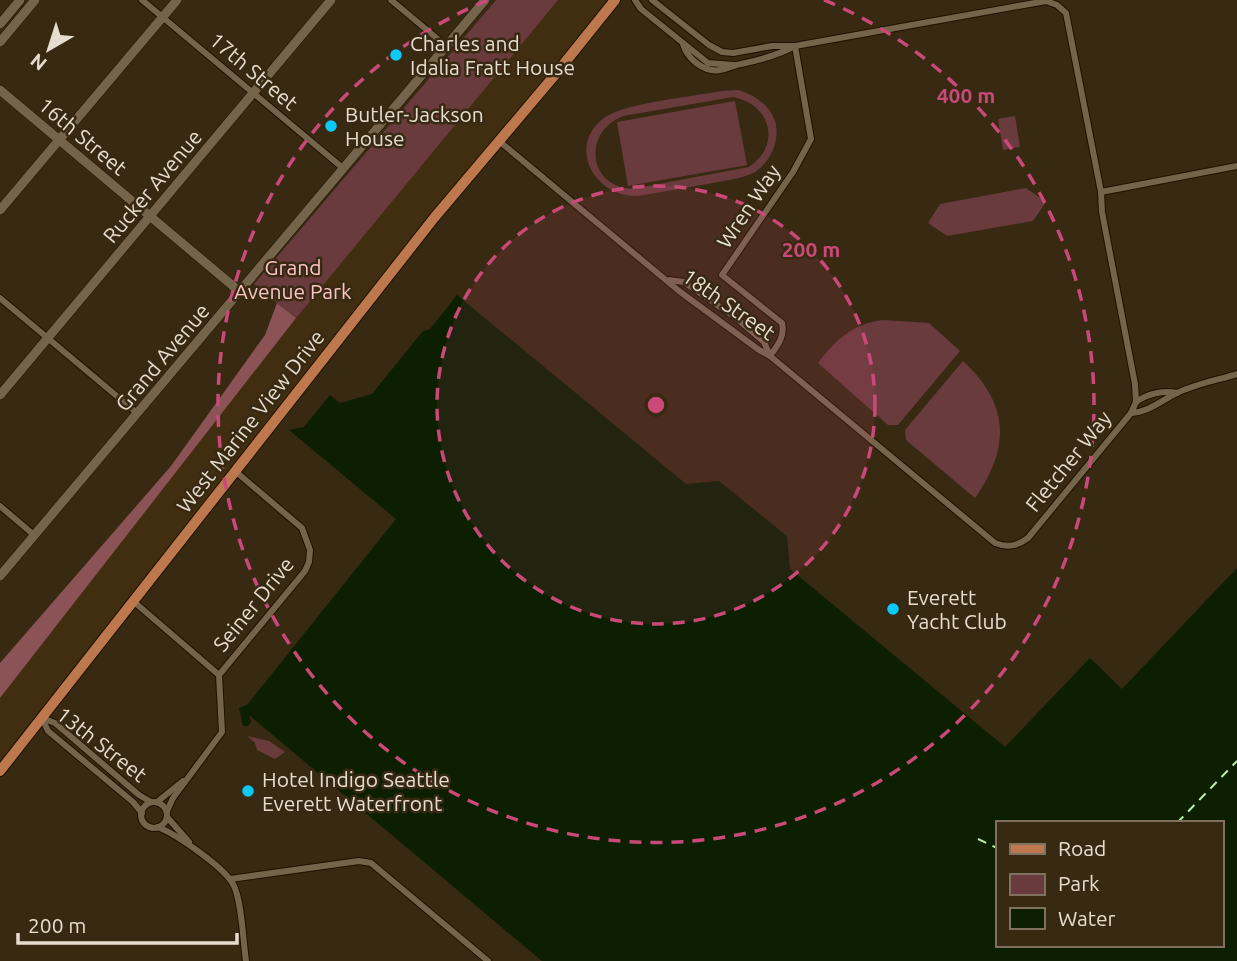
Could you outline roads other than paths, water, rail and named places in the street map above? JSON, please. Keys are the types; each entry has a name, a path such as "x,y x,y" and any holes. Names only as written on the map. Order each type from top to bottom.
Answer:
{"main road":[{"name":"West Marine View Drive","path":"0,771 434,218 615,0"}],"street":[{"path":"0,24 20,0"},
{"path":"0,42 35,0"},
{"name":"17th Street","path":"142,0 344,169"},
{"path":"0,210 177,0"},
{"name":"Rucker Avenue","path":"0,395 331,0"},
{"path":"391,0 446,46"},
{"name":"Grand Avenue","path":"0,576 485,0"},
{"path":"635,0 641,9 683,44 685,50 703,68 721,70 772,57 795,46"},
{"path":"652,0 709,45 722,52 733,53 772,46 795,46 1046,1 1057,5 1066,13"},
{"name":"Fletcher Way","path":"771,356 995,543 1010,547 1028,538 1131,412 1136,402 1135,383 1102,212 1101,192 1064,0"},
{"name":"Wren Way","path":"771,356 781,341 784,331 782,323 722,275 793,172 811,139 795,46"},
{"name":"16th Street","path":"0,90 239,291"},
{"name":"18th Street","path":"499,141 667,280 759,350 771,356"},
{"path":"1101,192 1237,166"},
{"name":"18th Street","path":"667,280 684,282 736,318 764,342 771,356"},
{"path":"0,299 137,413"},
{"path":"1131,412 1138,412 1164,402 1177,393 1237,374"},
{"path":"1136,402 1142,397 1167,391 1177,393"},
{"name":"Seiner Drive","path":"167,814 187,778 222,732 219,675 305,571 309,562 310,550 302,527 235,471"},
{"path":"0,506 34,535"},
{"path":"133,601 219,675"},
{"name":"13th Street","path":"42,718 55,723 139,796 154,802"},
{"name":"13th Street","path":"42,718 48,731 133,802 142,813"},
{"name":"Seiner Drive","path":"154,802 187,778"},
{"path":"192,846 158,827 146,824 142,813 145,806 154,802 192,846 230,879 237,894 246,961"},
{"path":"158,827 167,814"},
{"path":"230,879 359,860 371,863 488,961"}],"water":[{"path":"457,295 686,484 719,481 787,536 790,569 1005,747 1090,658 1122,689 1237,568 1237,961 542,961 249,715 251,722 248,726 243,726 239,708 247,705 396,519 289,430 304,427 330,395 340,403 372,394 423,331 430,329"}],"place":[{"name":"Charles and Idalia Fratt House","path":"396,55"},
{"name":"Butler-Jackson House","path":"331,126"},
{"name":"Everett Yacht Club","path":"893,609"},
{"name":"Hotel Indigo Seattle Everett Waterfront","path":"248,791"}],"park label":[{"name":"Grand Avenue Park","path":"293,279"}]}
